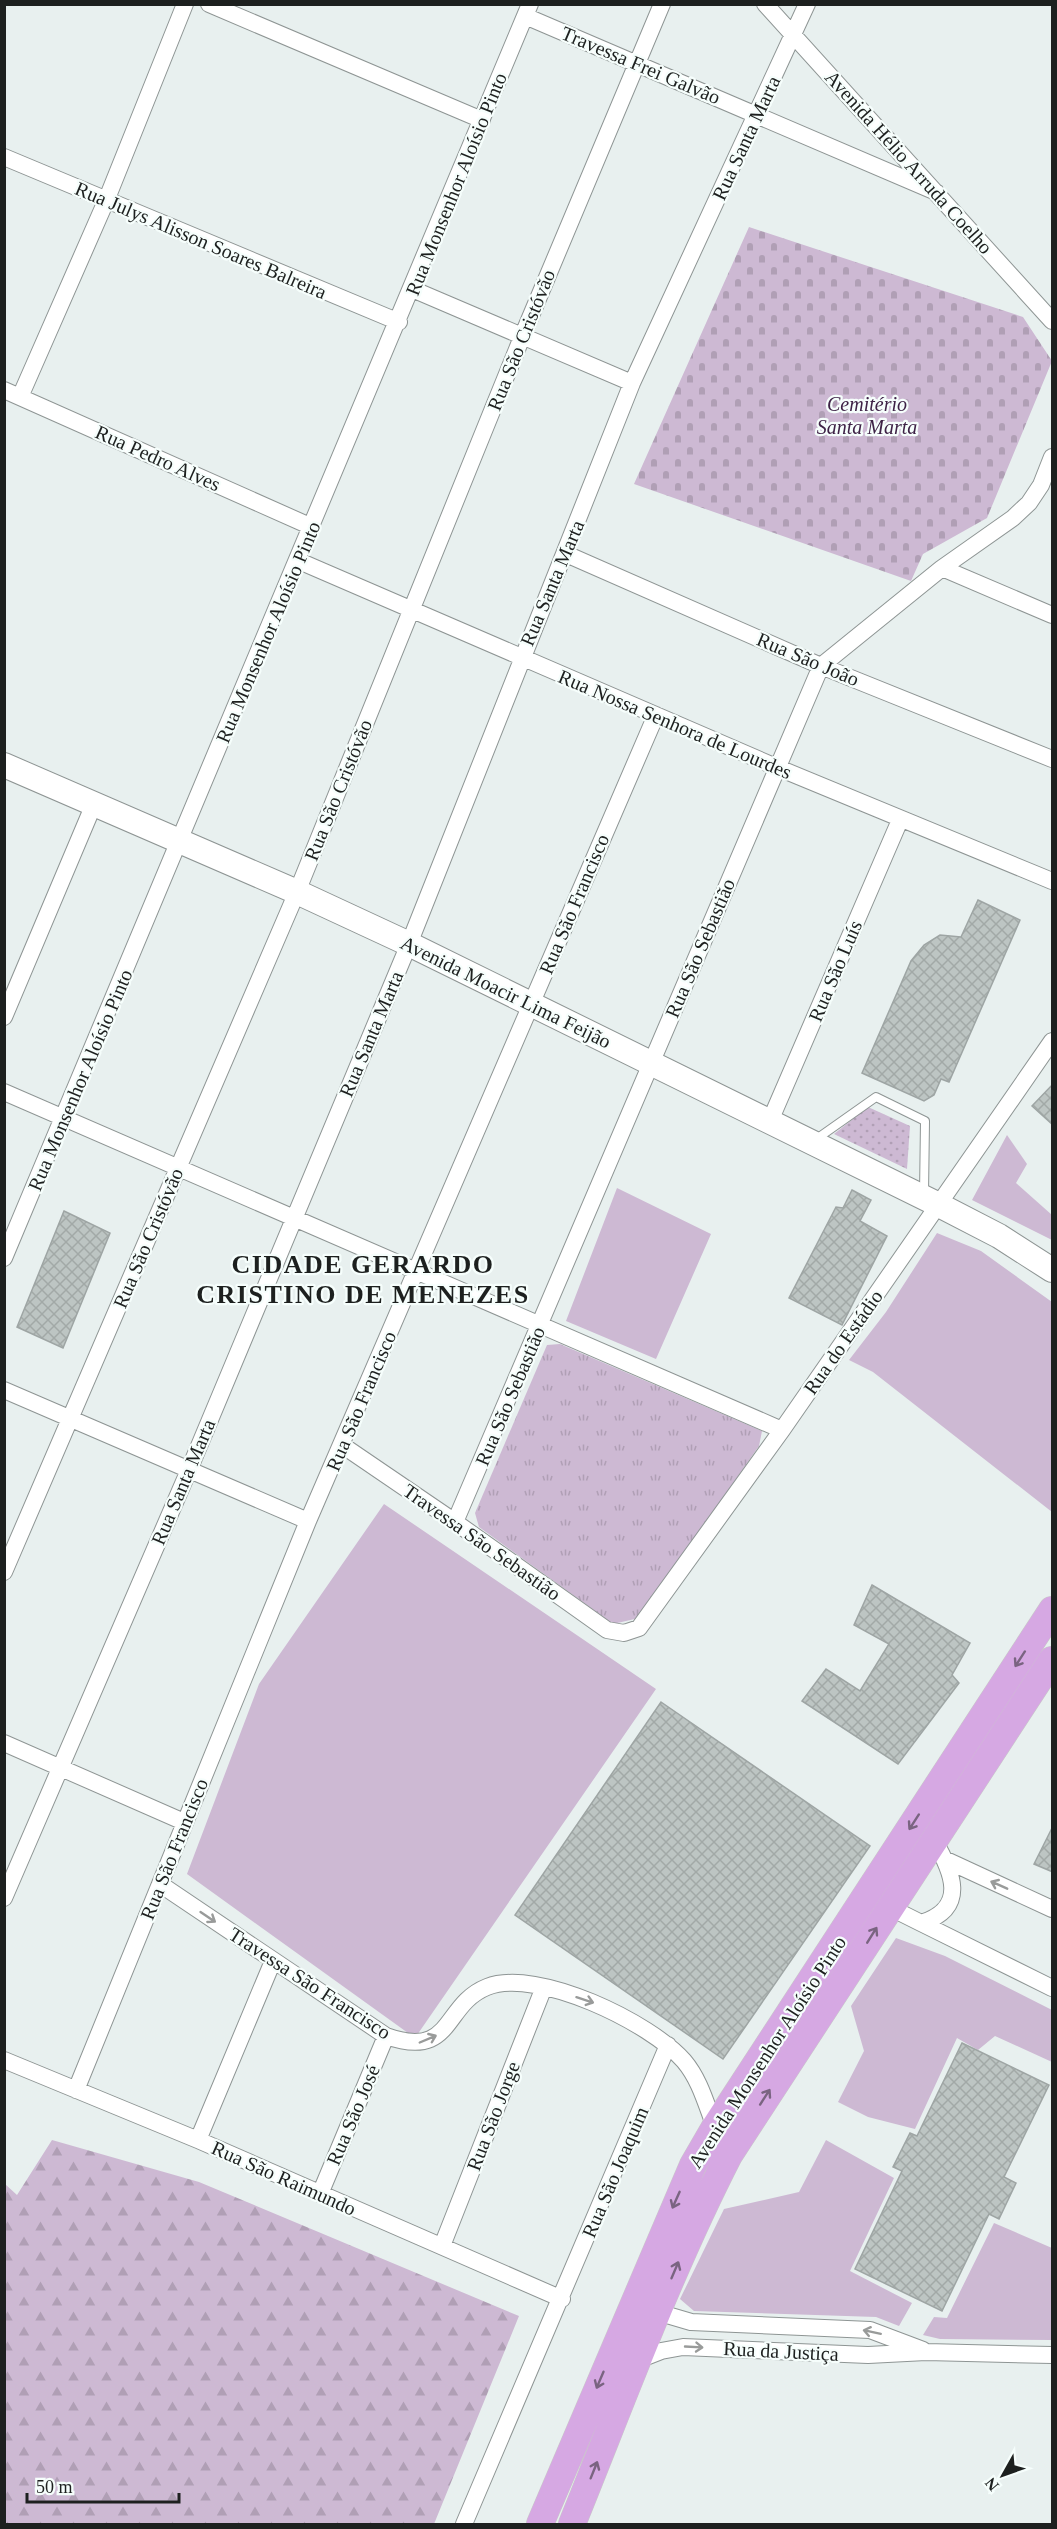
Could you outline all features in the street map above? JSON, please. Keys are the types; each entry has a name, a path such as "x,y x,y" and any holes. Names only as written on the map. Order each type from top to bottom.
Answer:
{"main road":[{"name":"Avenida Moacir Lima Feijão","path":"4,765 297,892 409,944 999,1236"},
{"path":"999,1236 1053,1258"},
{"path":"999,1236 1053,1270"},
{"name":"Avenida Monsenhor Aloísio Pinto","path":"540,2524 676,2200 715,2127 1053,1610"},
{"name":"Avenida Monsenhor Aloísio Pinto","path":"572,2524 696,2220 729,2155 889,1907 940,1850 1053,1660"}],"street":[{"path":"12,394 106,201 185,4"},
{"path":"209,4 482,120"},
{"name":"Rua São Cristóvão","path":"4,1572 297,892 522,337 662,4"},
{"name":"Avenida Hélio Arruda Coelho","path":"765,4 1053,321"},
{"name":"Rua Santa Marta","path":"4,1898 189,1470 292,1219 409,944 521,658 566,554 632,383 807,4"},
{"name":"Rua Monsenhor Aloísio Pinto","path":"4,1258 299,561 527,10"},
{"name":"Travessa Frei Galvão","path":"527,10 638,63 936,192"},
{"name":"Rua Julys Alisson Soares Balreira","path":"4,157 399,322"},
{"path":"412,289 632,383"},
{"name":"Rua Pedro Alves","path":"12,394 312,527"},
{"name":"Rua São Sebastião","path":"456,1522 821,666 942,568 1013,518 1029,503 1041,486 1052,461"},
{"name":"Rua São João","path":"566,554 821,666 1053,759"},
{"name":"Rua Nossa Senhora de Lourdes","path":"299,561 776,768 1053,881"},
{"path":"942,568 1053,615"},
{"name":"Rua São Francisco","path":"76,2090 308,1521 656,715"},
{"path":"4,1017 94,804"},
{"name":"Rua São Luís","path":"770,1121 900,820"},
{"name":"Rua do Estádio","path":"624,1633 639,1628 782,1430 932,1201 1053,1041"},
{"path":"4,1092 292,1219 541,1323 782,1430"},
{"path":"4,1390 308,1521"},
{"name":"Travessa São Sebastião","path":"342,1445 456,1522 607,1630 624,1633"},
{"path":"4,1743 184,1822"},
{"path":"940,1850 1053,1909"},
{"path":"921,1923 938,1915 950,1902 954,1881 940,1850"},
{"name":"Travessa São Francisco","path":"160,1884 386,2036 406,2043 422,2042 436,2036 471,1998 486,1987 509,1984 544,1986"},
{"path":"889,1907 1053,1988"},
{"path":"198,2140 273,1961"},
{"path":"544,1986 601,2005 668,2045 697,2080 715,2127"},
{"name":"Rua São Jorge","path":"442,2246 544,1986"},
{"name":"Rua São José","path":"320,2194 386,2036"},
{"name":"Rua São Joaquim","path":"464,2524 562,2299 668,2045"},
{"name":"Rua São Raimundo","path":"4,2060 198,2140 562,2299"},
{"name":"Rua da Justiça","path":"657,2312 691,2322 870,2330 926,2352"},
{"name":"Rua da Justiça","path":"638,2360 661,2351 684,2347 868,2355 926,2352 1053,2355"}],"lane":[{"path":"812,1142 876,1097 886,1101 925,1121 932,1201"}],"green space":[{"name":"Cemitério Santa Marta","path":"749,227 1023,317 1052,361 987,518 923,554 911,581 634,484"},
{"path":"868,1107 910,1126 907,1169 834,1134"},
{"path":"1007,1135 1027,1164 1016,1183 1052,1215 1052,1240 972,1200"},
{"path":"617,1188 711,1234 656,1359 566,1321"},
{"path":"937,1233 981,1251 1052,1302 1052,1512 873,1372 849,1360 886,1312"},
{"path":"560,1344 762,1431 759,1446 639,1618 613,1624 479,1527 475,1513 547,1345"},
{"path":"384,1504 656,1689 415,2038 187,1874 259,1684"},
{"path":"896,1938 945,1956 1052,2010 1052,2062 995,2036 978,2050 957,2038 915,2129 868,2117 838,2102 864,2051 851,2006"},
{"path":"52,2140 199,2182 519,2316 434,2524 5,2524 5,2184 17,2195"},
{"path":"826,2140 894,2178 850,2271 912,2303 899,2326 876,2317 694,2311 680,2299 724,2209 799,2192"},
{"path":"994,2223 1052,2248 1052,2340 940,2339 923,2335 934,2317 947,2318"}],"building":[{"path":"978,900 1020,920 949,1082 941,1079 934,1095 924,1101 862,1073 911,961 924,945 940,935 961,937"},
{"path":"1053,1084 1053,1125 1032,1106"},
{"path":"852,1190 871,1200 860,1221 887,1236 842,1325 789,1298 836,1207 843,1208"},
{"path":"64,1211 110,1233 63,1348 17,1327"},
{"path":"872,1585 970,1643 952,1675 959,1683 898,1764 802,1701 826,1669 860,1691 889,1644 854,1625"},
{"path":"661,1702 870,1846 723,2059 515,1915"},
{"path":"1053,1826 1053,1872 1034,1864"},
{"path":"962,2043 1049,2085 1004,2177 1016,2183 999,2219 989,2214 942,2311 855,2269 902,2171 893,2167 910,2133 917,2136"}],"district":[{"name":"CIDADE GERARDO CRISTINO DE MENEZES","path":"363,1279"}]}
